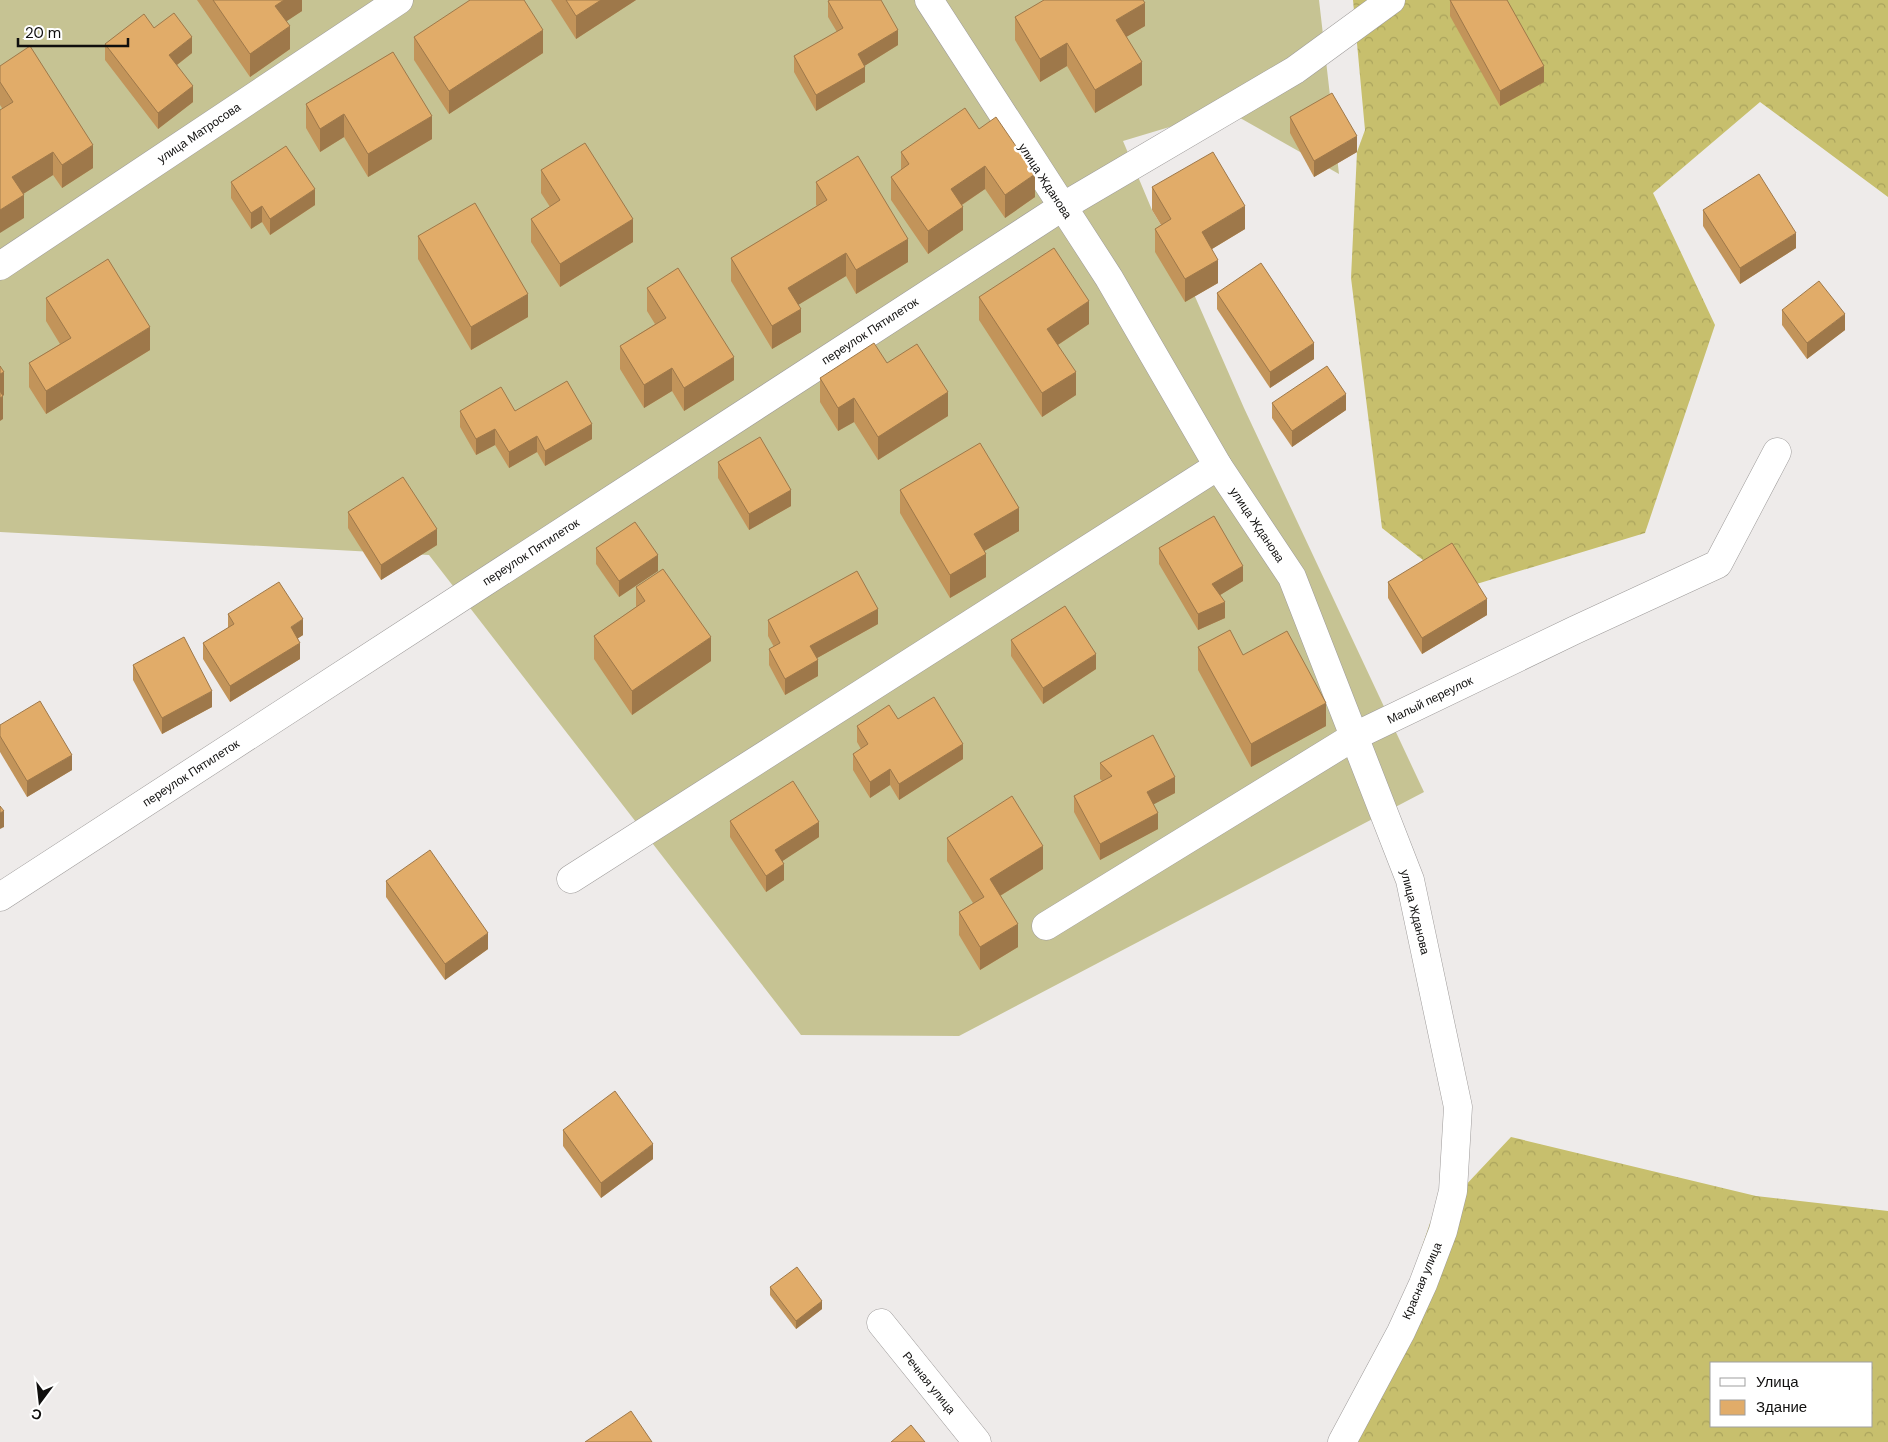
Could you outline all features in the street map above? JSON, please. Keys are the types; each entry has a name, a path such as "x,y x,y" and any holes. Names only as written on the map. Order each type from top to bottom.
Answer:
{"street":[{"name":"улица Матросова","path":"0,266 399,0"},
{"name":"улица Жданова","path":"929,0 1109,278 1218,466 1292,577 1410,880 1458,1107"},
{"name":"переулок Пятилеток","path":"0,897 1062,207 1295,70 1391,0"},
{"name":"Малый переулок","path":"1046,926 1355,736 1575,630 1718,564 1777,452"},
{"path":"571,879 1218,466"},
{"name":"Красная улица","path":"1342,1442 1401,1332 1443,1231 1453,1191 1458,1107"},
{"name":"Речная улица","path":"881,1323 977,1442"}],"green space":[{"path":"1353,0 1888,0 1888,197 1760,102 1653,193 1715,325 1645,533 1460,589 1382,528 1351,278 1357,152 1365,130"},
{"path":"1511,1137 1756,1196 1888,1211 1888,1442 1356,1442 1430,1223"}],"shaded area":[{"path":"0,0 1319,0 1339,174 1226,110 1123,141 1152,210 1171,242 1244,408 1424,792 959,1036 801,1035 429,555 0,532"}],"building":[{"path":"213,0 284,0 275,6 290,26 250,54"},
{"path":"470,0 524,0 543,30 449,91 414,37"},
{"path":"566,0 601,0 576,16"},
{"path":"881,0 898,30 858,54 865,67 816,95 794,56 843,28 828,1"},
{"path":"1044,0 1143,0 1145,3 1116,20 1142,62 1095,90 1067,43 1040,59 1015,17"},
{"path":"1450,0 1507,0 1544,66 1500,91"},
{"path":"174,13 192,37 169,55 193,86 158,113 105,44 144,14 154,28"},
{"path":"30,46 93,145 62,165 53,152 12,177 24,195 0,210 0,110 13,102 0,82 0,66"},
{"path":"393,52 432,116 368,154 344,114 320,129 306,104"},
{"path":"1332,93 1357,136 1314,161 1290,117"},
{"path":"965,108 979,129 996,117 1035,174 1005,195 985,166 951,189 963,207 928,231 891,177 909,164 901,152"},
{"path":"585,143 633,219 560,264 531,219 560,200 541,170"},
{"path":"286,146 315,189 270,219 262,206 251,213 231,182"},
{"path":"1213,152 1245,206 1202,232 1218,260 1185,279 1155,229 1171,219 1152,187"},
{"path":"858,156 908,239 856,270 846,253 788,288 801,309 772,326 731,258 827,200 816,182"},
{"path":"1759,174 1796,233 1740,268 1703,210"},
{"path":"475,203 528,294 471,327 418,236"},
{"path":"1054,248 1089,301 1047,329 1076,372 1042,393 979,297"},
{"path":"108,259 150,327 46,391 29,363 71,338 46,298"},
{"path":"1261,263 1314,343 1270,372 1217,293"},
{"path":"678,268 734,357 684,388 672,368 644,385 620,346 666,318 647,288"},
{"path":"1819,281 1845,314 1807,343 1782,310"},
{"path":"874,343 887,363 917,344 948,392 878,437 854,398 838,408 820,378"},
{"path":"0,366 4,372 0,374"},
{"path":"1327,366 1346,394 1292,431 1272,403"},
{"path":"567,381 592,424 545,451 537,436 509,452 495,429 476,439 460,411 501,387 515,411"},
{"path":"760,437 791,490 749,514 718,462"},
{"path":"980,443 1019,508 974,534 986,554 950,575 900,490"},
{"path":"403,477 437,529 381,565 348,512"},
{"path":"1214,516 1243,566 1212,584 1225,602 1198,614 1159,548"},
{"path":"635,522 658,555 619,581 596,548"},
{"path":"1452,543 1487,599 1422,638 1388,582"},
{"path":"663,569 711,637 632,691 594,636 645,601 636,587"},
{"path":"857,571 878,609 810,646 818,660 785,679 769,649 780,643 768,620"},
{"path":"279,582 303,619 291,627 300,643 230,686 203,643 234,624 228,614"},
{"path":"1065,606 1096,654 1043,688 1011,640"},
{"path":"1230,630 1243,655 1287,631 1326,703 1251,744 1198,647"},
{"path":"184,637 212,691 162,718 133,665"},
{"path":"934,697 963,744 899,784 890,769 870,782 853,754 868,744 857,726 889,705 898,719"},
{"path":"40,701 72,755 27,781 0,736 0,725"},
{"path":"1153,735 1175,777 1147,792 1158,813 1100,844 1074,796 1112,776 1100,763"},
{"path":"793,781 819,822 775,850 784,864 766,876 730,821"},
{"path":"1012,796 1043,846 990,879 1018,924 980,947 959,912 984,897 947,838"},
{"path":"430,850 488,933 445,964 386,881"},
{"path":"615,1091 653,1144 601,1183 563,1130"},
{"path":"797,1267 822,1301 796,1321 770,1287"},
{"path":"631,1411 652,1442 585,1442"},
{"path":"911,1425 925,1442 891,1442"}]}
